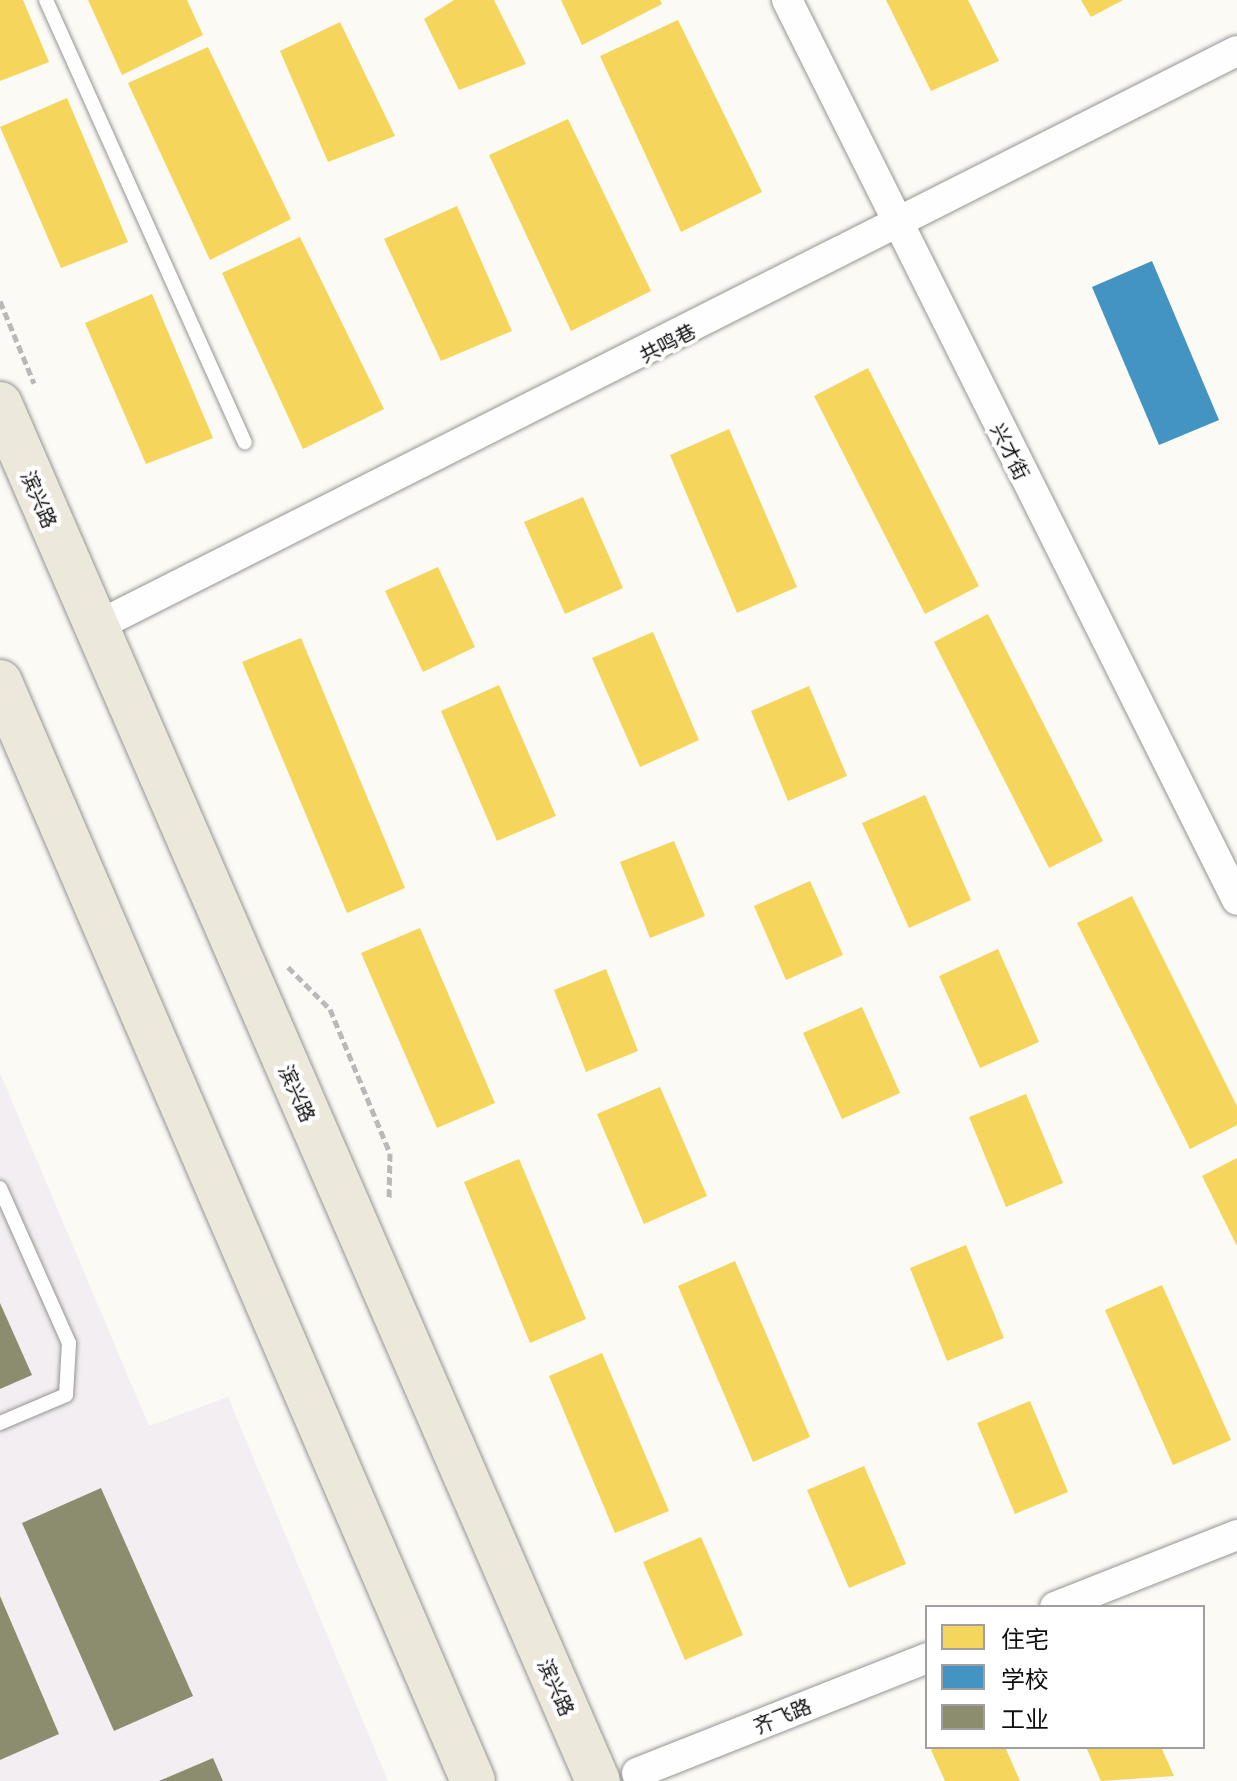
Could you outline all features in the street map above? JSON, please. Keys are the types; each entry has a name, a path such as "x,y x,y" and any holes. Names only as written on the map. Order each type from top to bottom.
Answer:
{"main road":[{"name":"滨兴路","path":"0,404 95,627 618,1777"},
{"path":"0,682 473,1781"}],"street":[{"name":"兴才街","path":"787,0 1237,900"},
{"name":"共鸣巷","path":"95,627 898,227 1237,51"},
{"path":"1060,1605 1237,1535"},
{"name":"齐飞路","path":"618,1777 925,1659"}],"lane":[{"path":"46,0 245,442"},
{"path":"0,1188 69,1343 66,1395 0,1423"}],"shaded area":[{"path":"0,1073 149,1426 228,1397 388,1781 0,1781"}],"building: 住宅":[{"path":"0,0 23,0 49,62 0,81"},
{"path":"88,0 187,0 203,35 122,75"},
{"path":"454,0 494,0 526,64 459,90 424,19"},
{"path":"561,0 660,0 662,4 582,45"},
{"path":"886,0 968,0 999,61 931,91"},
{"path":"1081,0 1123,0 1091,17"},
{"path":"678,20 762,192 681,232 600,56"},
{"path":"340,22 395,136 328,162 280,51"},
{"path":"208,47 291,219 210,260 128,83"},
{"path":"67,98 128,242 61,268 0,127"},
{"path":"568,119 651,291 571,331 489,155"},
{"path":"457,206 512,331 441,361 384,239"},
{"path":"300,237 384,409 303,449 222,273"},
{"path":"152,294 213,438 146,464 85,323"},
{"path":"868,368 979,586 925,614 814,396"},
{"path":"729,429 797,587 737,613 670,455"},
{"path":"583,497 623,588 565,614 524,522"},
{"path":"438,567 475,647 423,672 385,591"},
{"path":"988,614 1103,841 1049,868 934,642"},
{"path":"653,632 699,740 640,767 592,658"},
{"path":"301,638 405,888 347,913 242,662"},
{"path":"499,685 556,816 497,841 441,711"},
{"path":"809,686 847,776 788,801 751,711"},
{"path":"925,795 971,900 909,928 862,823"},
{"path":"674,841 705,916 650,938 620,862"},
{"path":"810,881 843,955 786,980 754,906"},
{"path":"1132,896 1237,1106 1237,1125 1190,1149 1077,923"},
{"path":"420,928 495,1103 437,1128 361,953"},
{"path":"998,949 1039,1042 980,1068 939,976"},
{"path":"606,969 638,1051 586,1072 554,990"},
{"path":"862,1007 900,1093 842,1119 803,1033"},
{"path":"660,1087 707,1196 644,1224 597,1114"},
{"path":"1026,1094 1063,1183 1006,1207 969,1117"},
{"path":"1237,1158 1237,1246 1202,1176"},
{"path":"519,1159 586,1319 530,1343 464,1182"},
{"path":"966,1245 1004,1338 947,1361 910,1268"},
{"path":"735,1261 810,1437 753,1462 678,1286"},
{"path":"1162,1285 1231,1440 1173,1465 1105,1310"},
{"path":"602,1353 669,1511 615,1533 549,1376"},
{"path":"1030,1401 1068,1492 1015,1514 977,1423"},
{"path":"864,1466 906,1564 849,1588 807,1490"},
{"path":"701,1537 743,1635 685,1660 643,1562"},
{"path":"1006,1749 1020,1781 945,1781 931,1750"},
{"path":"1087,1749 1162,1749 1174,1776 1101,1781"}],"building: 学校":[{"path":"1152,261 1219,420 1159,445 1092,287"}],"building: 工业":[{"path":"0,1303 32,1375 0,1389"},
{"path":"101,1488 193,1696 114,1731 22,1523"},
{"path":"0,1596 59,1734 0,1760"},
{"path":"213,1758 223,1781 159,1781"}]}
